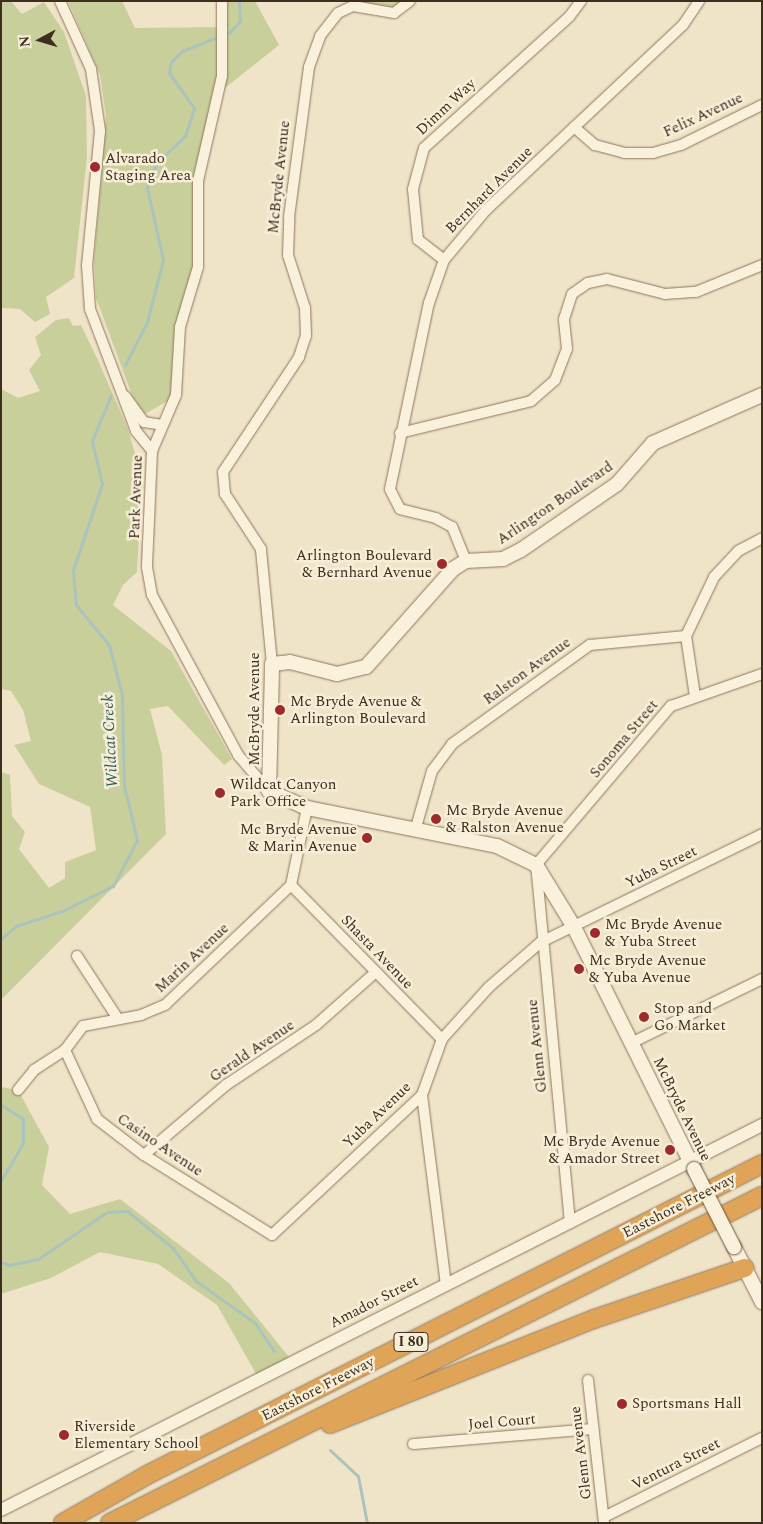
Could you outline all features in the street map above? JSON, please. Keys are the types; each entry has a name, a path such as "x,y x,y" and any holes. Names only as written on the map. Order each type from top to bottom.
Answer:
{"highway":[{"name":"Eastshore Freeway","path":"63,1523 149,1474 762,1164"},
{"name":"Eastshore Freeway","path":"110,1523 762,1196"},
{"path":"252,1452 586,1321 745,1268"}],"main road":[{"name":"Arlington Boulevard","path":"466,561 503,559 521,550 617,484 653,443 762,395"},
{"path":"272,664 290,662 337,674 366,667 453,568 466,561"},
{"name":"McBryde Avenue","path":"269,791 272,664"},
{"path":"269,791 307,808 497,846 536,865"},
{"name":"McBryde Avenue","path":"536,865 574,927 692,1165 760,1294"}],"street":[{"path":"60,1 91,70 96,96 99,153 88,288 96,328 125,396 152,451"},
{"name":"Park Avenue","path":"222,1 224,39 220,92 198,181 198,267 180,327 176,396 152,451 147,568 152,595 239,758 269,791"},
{"name":"McBryde Avenue","path":"272,664 261,549 225,494 223,472 280,388 306,336 305,308 288,255 289,217 309,68 320,36 338,13 353,6 394,14 410,1"},
{"name":"Dimm Way","path":"444,260 418,240 413,189 424,148 569,17 581,1"},
{"name":"Bernhard Avenue","path":"466,561 452,527 436,518 400,509 390,489 428,302 444,260 486,210 683,25 700,1"},
{"name":"Felix Avenue","path":"574,127 595,145 624,153 653,153 681,145 762,105"},
{"path":"400,434 530,401 555,380 567,349 564,319 572,294 588,283 607,279 665,294 696,292 762,265"},
{"path":"139,425 162,425"},
{"path":"695,696 686,636 714,577 738,551 762,538"},
{"name":"Ralston Avenue","path":"415,831 429,777 452,744 580,651 604,642 686,636"},
{"name":"Sonoma Street","path":"536,865 671,706 762,674"},
{"path":"291,885 307,808"},
{"name":"Yuba Street","path":"574,927 762,834"},
{"name":"Glenn Avenue","path":"536,865 541,942 570,1223"},
{"name":"Shasta Avenue","path":"291,885 442,1039"},
{"name":"Marin Avenue","path":"18,1090 34,1070 65,1050 83,1026 118,1019 165,1005 291,885"},
{"name":"Yuba Avenue","path":"272,1235 422,1096 442,1039 489,987 541,942 574,927"},
{"path":"77,956 118,1019"},
{"name":"Gerald Avenue","path":"144,1155 226,1085 316,1025 376,972"},
{"path":"631,1043 762,979"},
{"name":"Casino Avenue","path":"65,1050 96,1119 144,1155 272,1235"},
{"path":"422,1096 446,1284"},
{"name":"Amador Street","path":"1,1510 446,1284 692,1165 762,1125"},
{"name":"Glenn Avenue","path":"588,1380 604,1520"},
{"name":"Joel Court","path":"413,1444 593,1428"},
{"name":"Ventura Street","path":"604,1520 762,1438"}],"green space":[{"path":"1,1 11,1 22,14 44,2 64,32 86,96 87,157 74,278 46,297 50,314 35,322 20,309 1,308"},
{"path":"68,1 122,1 135,28 224,27 223,1 255,1 279,45 220,92 202,182 203,268 184,328 178,395 145,414 133,398 96,298 94,262 106,116 100,75"},
{"path":"352,1 410,1 394,13 353,6"},
{"path":"69,318 73,326 81,325 98,360 128,429 142,478 137,572 123,585 113,605 171,651 232,759 224,765 168,706 150,709 162,755 166,834 1,1000 1,772 10,775 12,816 25,832 19,849 49,888 65,878 65,862 96,850 90,807 39,784 14,745 31,741 23,710 11,691 1,689 1,389 18,398 40,391 29,370 41,355 35,337 56,320"},
{"path":"1,1087 18,1090 49,1147 42,1185 70,1214 120,1199 229,1283 293,1362 259,1379 217,1305 158,1264 100,1252 51,1278 1,1294"}],"waterway":[{"name":"Wildcat Creek","path":"125,365 147,322 163,260 147,187 157,162 185,136 194,108 169,73 171,62 182,51 230,32 240,21 239,1"},
{"name":"Wildcat Creek","path":"1,939 16,926 62,911 113,886 137,840 124,786 122,695 109,645 76,605 73,570 102,484 92,441 111,395"},
{"name":"Wildcat Creek","path":"1,1105 23,1119 23,1143 1,1181"},
{"name":"Wildcat Creek","path":"1,1262 9,1265 38,1259 107,1212 127,1211 173,1248 196,1281 255,1323 274,1351"},
{"name":"Wildcat Creek","path":"330,1450 358,1476 367,1523"}],"place":[{"name":"Alvarado Staging Area","path":"95,167"},
{"name":"Arlington Boulevard & Bernhard Avenue","path":"442,564"},
{"name":"Mc Bryde Avenue & Arlington Boulevard","path":"280,710"},
{"name":"Wildcat Canyon Park Office","path":"220,793"},
{"name":"Mc Bryde Avenue & Ralston Avenue","path":"436,819"},
{"name":"Mc Bryde Avenue & Marin Avenue","path":"367,838"},
{"name":"Mc Bryde Avenue & Yuba Street","path":"595,933"},
{"name":"Mc Bryde Avenue & Yuba Avenue","path":"579,969"},
{"name":"Stop and Go Market","path":"644,1017"},
{"name":"Mc Bryde Avenue & Amador Street","path":"670,1150"},
{"name":"Sportsmans Hall","path":"622,1404"},
{"name":"Riverside Elementary School","path":"64,1435"}]}
